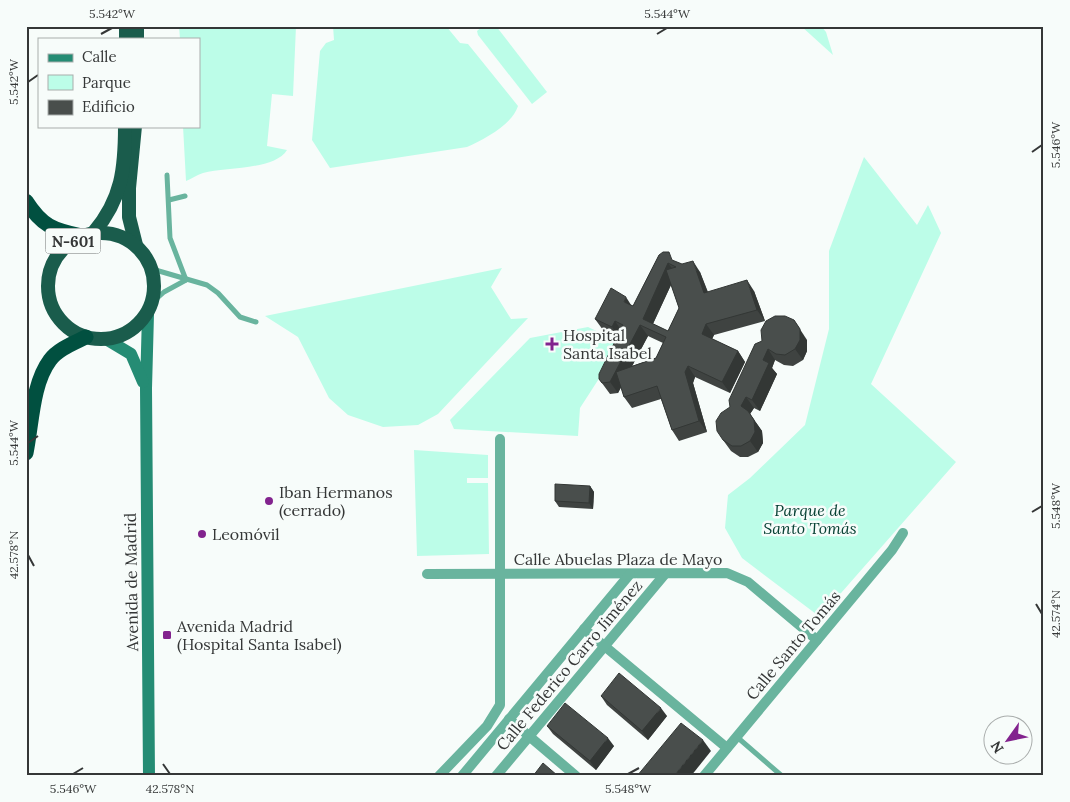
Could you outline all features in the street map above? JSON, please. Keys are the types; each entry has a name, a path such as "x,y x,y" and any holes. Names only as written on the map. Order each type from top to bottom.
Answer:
{"highway":[{"name":"N-601","path":"88,234 110,233 124,238 136,246 145,256 152,269 155,290 151,308 137,327 122,335 106,339 86,337 71,330 59,318 51,303 48,287 49,271 56,255 67,244 88,234 108,216 118,195 124,156 125,128"},
{"name":"N-601","path":"135,128 128,188 129,217 136,246"},
{"path":"26,202 36,217 47,226 88,234"},
{"path":"26,453 38,390 48,364 64,348 86,337"}],"main road":[{"name":"Avenida de Madrid","path":"149,776 146,388 151,308"},
{"name":"Avenida de Madrid","path":"106,339 131,354 146,388"}],"street":[{"path":"439,776 487,726 500,705 500,439"},
{"name":"Calle Santo Tomás","path":"704,776 903,533"},
{"name":"Calle Abuelas Plaza de Mayo","path":"427,574 727,573 748,582 817,640"},
{"name":"Calle Federico Carro Jiménez","path":"462,776 630,574"},
{"name":"Calle Federico Carro Jiménez","path":"496,776 665,574"},
{"path":"584,629 727,748"},
{"path":"509,719 576,776"}],"lane":[{"path":"167,175 170,238 175,253 183,266 186,280"},
{"path":"169,200 185,196"},
{"path":"152,269 207,285 218,293 240,317 256,322"},
{"path":"151,308 164,292 186,280"},
{"path":"737,737 782,776"}],"green space":[{"path":"179,26 296,26 293,96 272,94 267,146 287,150 281,156 272,161 249,167 203,173 186,181 183,128 200,128 200,38 180,38"},
{"path":"333,26 446,26 460,43 468,44 518,106 515,113 504,125 489,136 467,147 330,168 312,140 320,51 326,43 334,40"},
{"path":"483,26 496,26 547,92 532,104 478,35 477,31"},
{"path":"801,26 821,26 826,32 833,55"},
{"name":"Parque de Santo Tomás","path":"864,157 917,225 928,205 941,233 871,384 956,462 820,617 742,558 725,528 728,495 750,478 805,425 829,329 829,251"},
{"path":"502,268 491,287 511,319 528,318 438,414 418,425 383,427 348,415 329,398 298,337 265,316"},
{"path":"588,327 622,343 580,408 578,436 454,429 450,420 530,338"},
{"path":"414,450 488,455 488,478 467,478 467,483 488,483 489,554 417,556"}],"building":[{"path":"663,252 669,252 672,260 682,264 693,261 704,293 747,280 757,310 706,324 702,334 738,351 722,382 688,366 685,372 699,421 672,430 657,386 624,397 616,372 656,358 666,337 640,325 610,382 602,383 599,379 599,374 623,325 615,321 612,327 595,319 611,288 626,297 624,302 633,306 659,255","holes":["668,263 676,267 666,270 679,308 668,331 643,319"]},
{"path":"775,316 785,316 794,320 800,329 800,340 795,349 785,355 776,354 768,349 763,360 769,363 752,400 746,397 741,406 748,411 754,420 755,432 750,441 741,446 732,446 723,440 717,431 716,421 721,413 730,407 729,400 755,344 762,341 761,330 766,321"},
{"path":"555,484 590,486 589,503 555,501"},
{"path":"619,673 661,708 642,731 601,696"},
{"path":"565,703 608,738 590,761 547,726"},
{"path":"681,723 703,740 674,776 637,776"},
{"path":"543,763 558,776 533,776"}],"place":[{"name":"Hospital Santa Isabel","path":"552,344"},
{"name":"Iban Hermanos (cerrado)","path":"269,501"},
{"name":"Leomóvil","path":"202,534"},
{"name":"Avenida Madrid (Hospital Santa Isabel)","path":"167,635"}]}
